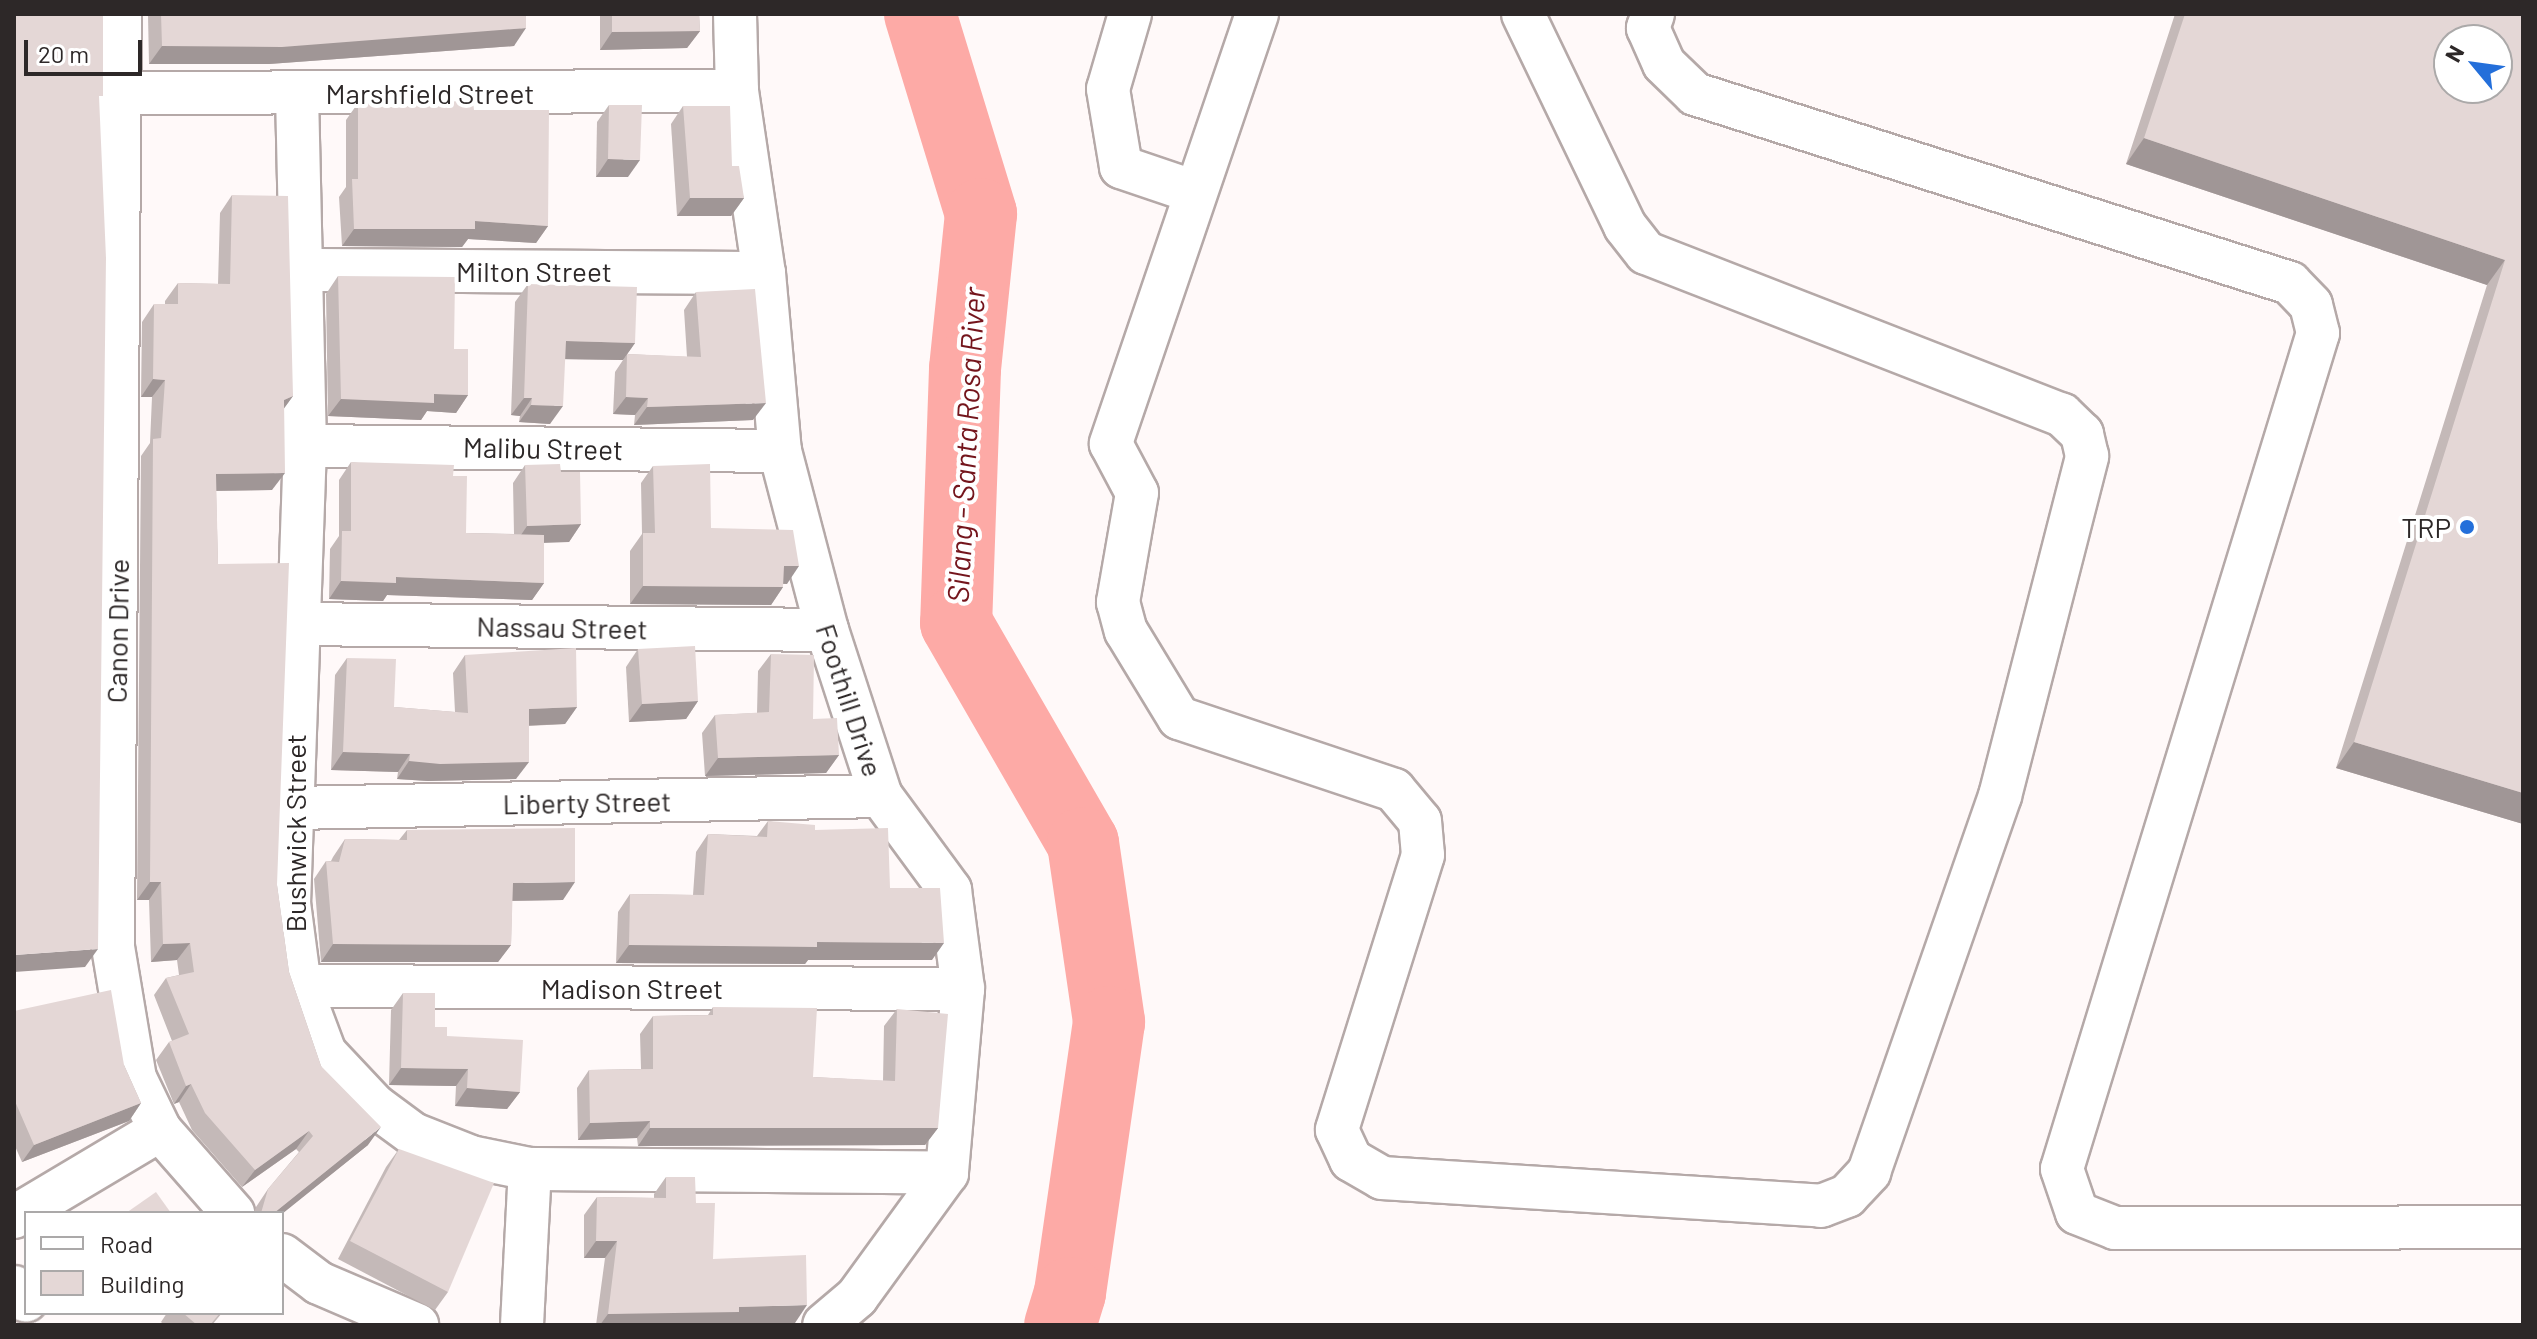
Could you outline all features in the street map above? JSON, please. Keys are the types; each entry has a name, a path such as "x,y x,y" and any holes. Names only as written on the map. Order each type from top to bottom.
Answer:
{"street":[{"name":"Canon Drive","path":"120,14 123,93 113,947 135,1078 160,1130 231,1211"},
{"name":"Foothill Drive","path":"735,14 737,91 764,273 780,451 827,630 881,796 950,890 963,989 947,1173"},
{"path":"1130,14 1108,89 1121,167 1195,192"},
{"path":"1257,14 1111,444 1137,493 1118,602 1126,631 1179,718 1394,790 1420,821 1423,855 1337,1130 1351,1160 1382,1178 1821,1206 1847,1196 1869,1172 2000,796 2087,456 2082,434 2062,415 1646,253 1625,226 1523,14"},
{"path":"1653,14 1648,28 1664,64 1695,94 2290,283 2311,305 2318,333 2062,1169 2077,1213 2115,1228 2523,1227"},
{"name":"Marshfield Street","path":"123,93 737,91"},
{"name":"Bushwick Street","path":"297,94 304,270 305,446 289,903 300,986 325,1053 375,1106 413,1134 471,1157 530,1169 947,1173"},
{"name":"Milton Street","path":"304,270 764,273"},
{"name":"Malibu Street","path":"305,446 780,451"},
{"name":"Nassau Street","path":"297,624 827,630"},
{"name":"Liberty Street","path":"293,808 881,796"},
{"name":"Madison Street","path":"300,986 963,989"},
{"path":"24,1211 160,1130"},
{"path":"522,1325 530,1169"},
{"path":"824,1325 857,1297 947,1173"},
{"path":"284,1257 319,1283 417,1325"}],"building":[{"path":"14,14 103,14 103,96 99,96 106,258 98,949 14,955"},
{"path":"161,14 526,14 526,28 282,47 162,46"},
{"path":"612,14 699,14 700,31 612,32"},
{"name":"TRP","path":"2185,14 2523,14 2523,793 2354,742 2505,260 2144,138"},
{"path":"473,101 474,110 549,110 548,226 475,221 475,229 354,229 352,179 358,179 358,103"},
{"path":"609,105 642,105 640,160 608,159"},
{"path":"683,106 730,106 732,166 739,166 744,198 690,198"},
{"path":"232,195 288,196 293,396 284,400 285,473 216,474 218,564 289,563 277,885 289,972 321,1066 381,1127 276,1211 262,1211 268,1189 313,1136 309,1131 255,1170 205,1113 191,1084 186,1086 169,1042 189,1034 166,978 194,972 190,943 163,944 161,882 150,882 153,439 161,438 165,380 153,379 154,304 178,304 178,283 230,284"},
{"path":"338,276 455,277 454,349 468,349 468,395 434,394 434,403 341,399"},
{"path":"528,284 637,287 635,343 566,341 563,406 531,405 532,398 524,398"},
{"path":"755,289 766,403 647,407 648,398 626,397 627,354 701,357 696,292"},
{"path":"351,462 454,465 453,476 467,476 466,533 544,535 544,583 396,577 396,583 341,581 342,531 351,531"},
{"path":"560,464 561,472 580,472 581,524 527,526 525,465"},
{"path":"710,464 711,528 793,530 799,566 784,566 783,587 643,586 643,533 655,533 653,466"},
{"path":"695,646 698,701 642,704 638,649"},
{"path":"576,648 577,707 529,709 529,762 440,764 409,761 410,754 343,752 347,658 396,659 394,707 468,713 465,655"},
{"path":"771,654 814,655 813,719 837,718 839,755 718,758 715,715 769,712"},
{"path":"768,821 815,825 815,830 888,828 890,888 940,888 944,943 817,942 817,947 629,945 630,894 704,895 708,834 767,837"},
{"path":"575,828 575,882 513,883 511,945 333,944 326,861 339,862 345,839 407,840 407,830"},
{"path":"111,990 124,1065 141,1103 34,1145 14,1099 14,1011"},
{"path":"403,993 435,993 435,1027 447,1027 447,1036 523,1040 520,1092 467,1088 468,1069 401,1068"},
{"path":"713,1007 817,1008 813,1077 895,1081 897,1009 948,1014 938,1128 650,1128 650,1121 590,1123 589,1070 653,1069 653,1016 713,1015"},
{"path":"399,1149 494,1183 448,1292 350,1241"},
{"path":"666,1177 695,1177 696,1203 715,1203 713,1259 806,1255 807,1305 739,1307 739,1312 608,1314 617,1241 596,1241 597,1197 666,1198"},
{"path":"156,1192 170,1211 129,1211"},
{"path":"185,1315 218,1315 210,1325 197,1325"}],"waterway":[{"name":"Silang - Santa Rosa River","path":"920,14 981,214 965,369 956,623 1083,843 1109,1022 1070,1293 1060,1325"}],"place":[{"name":"TRP","path":"2467,527"}]}
